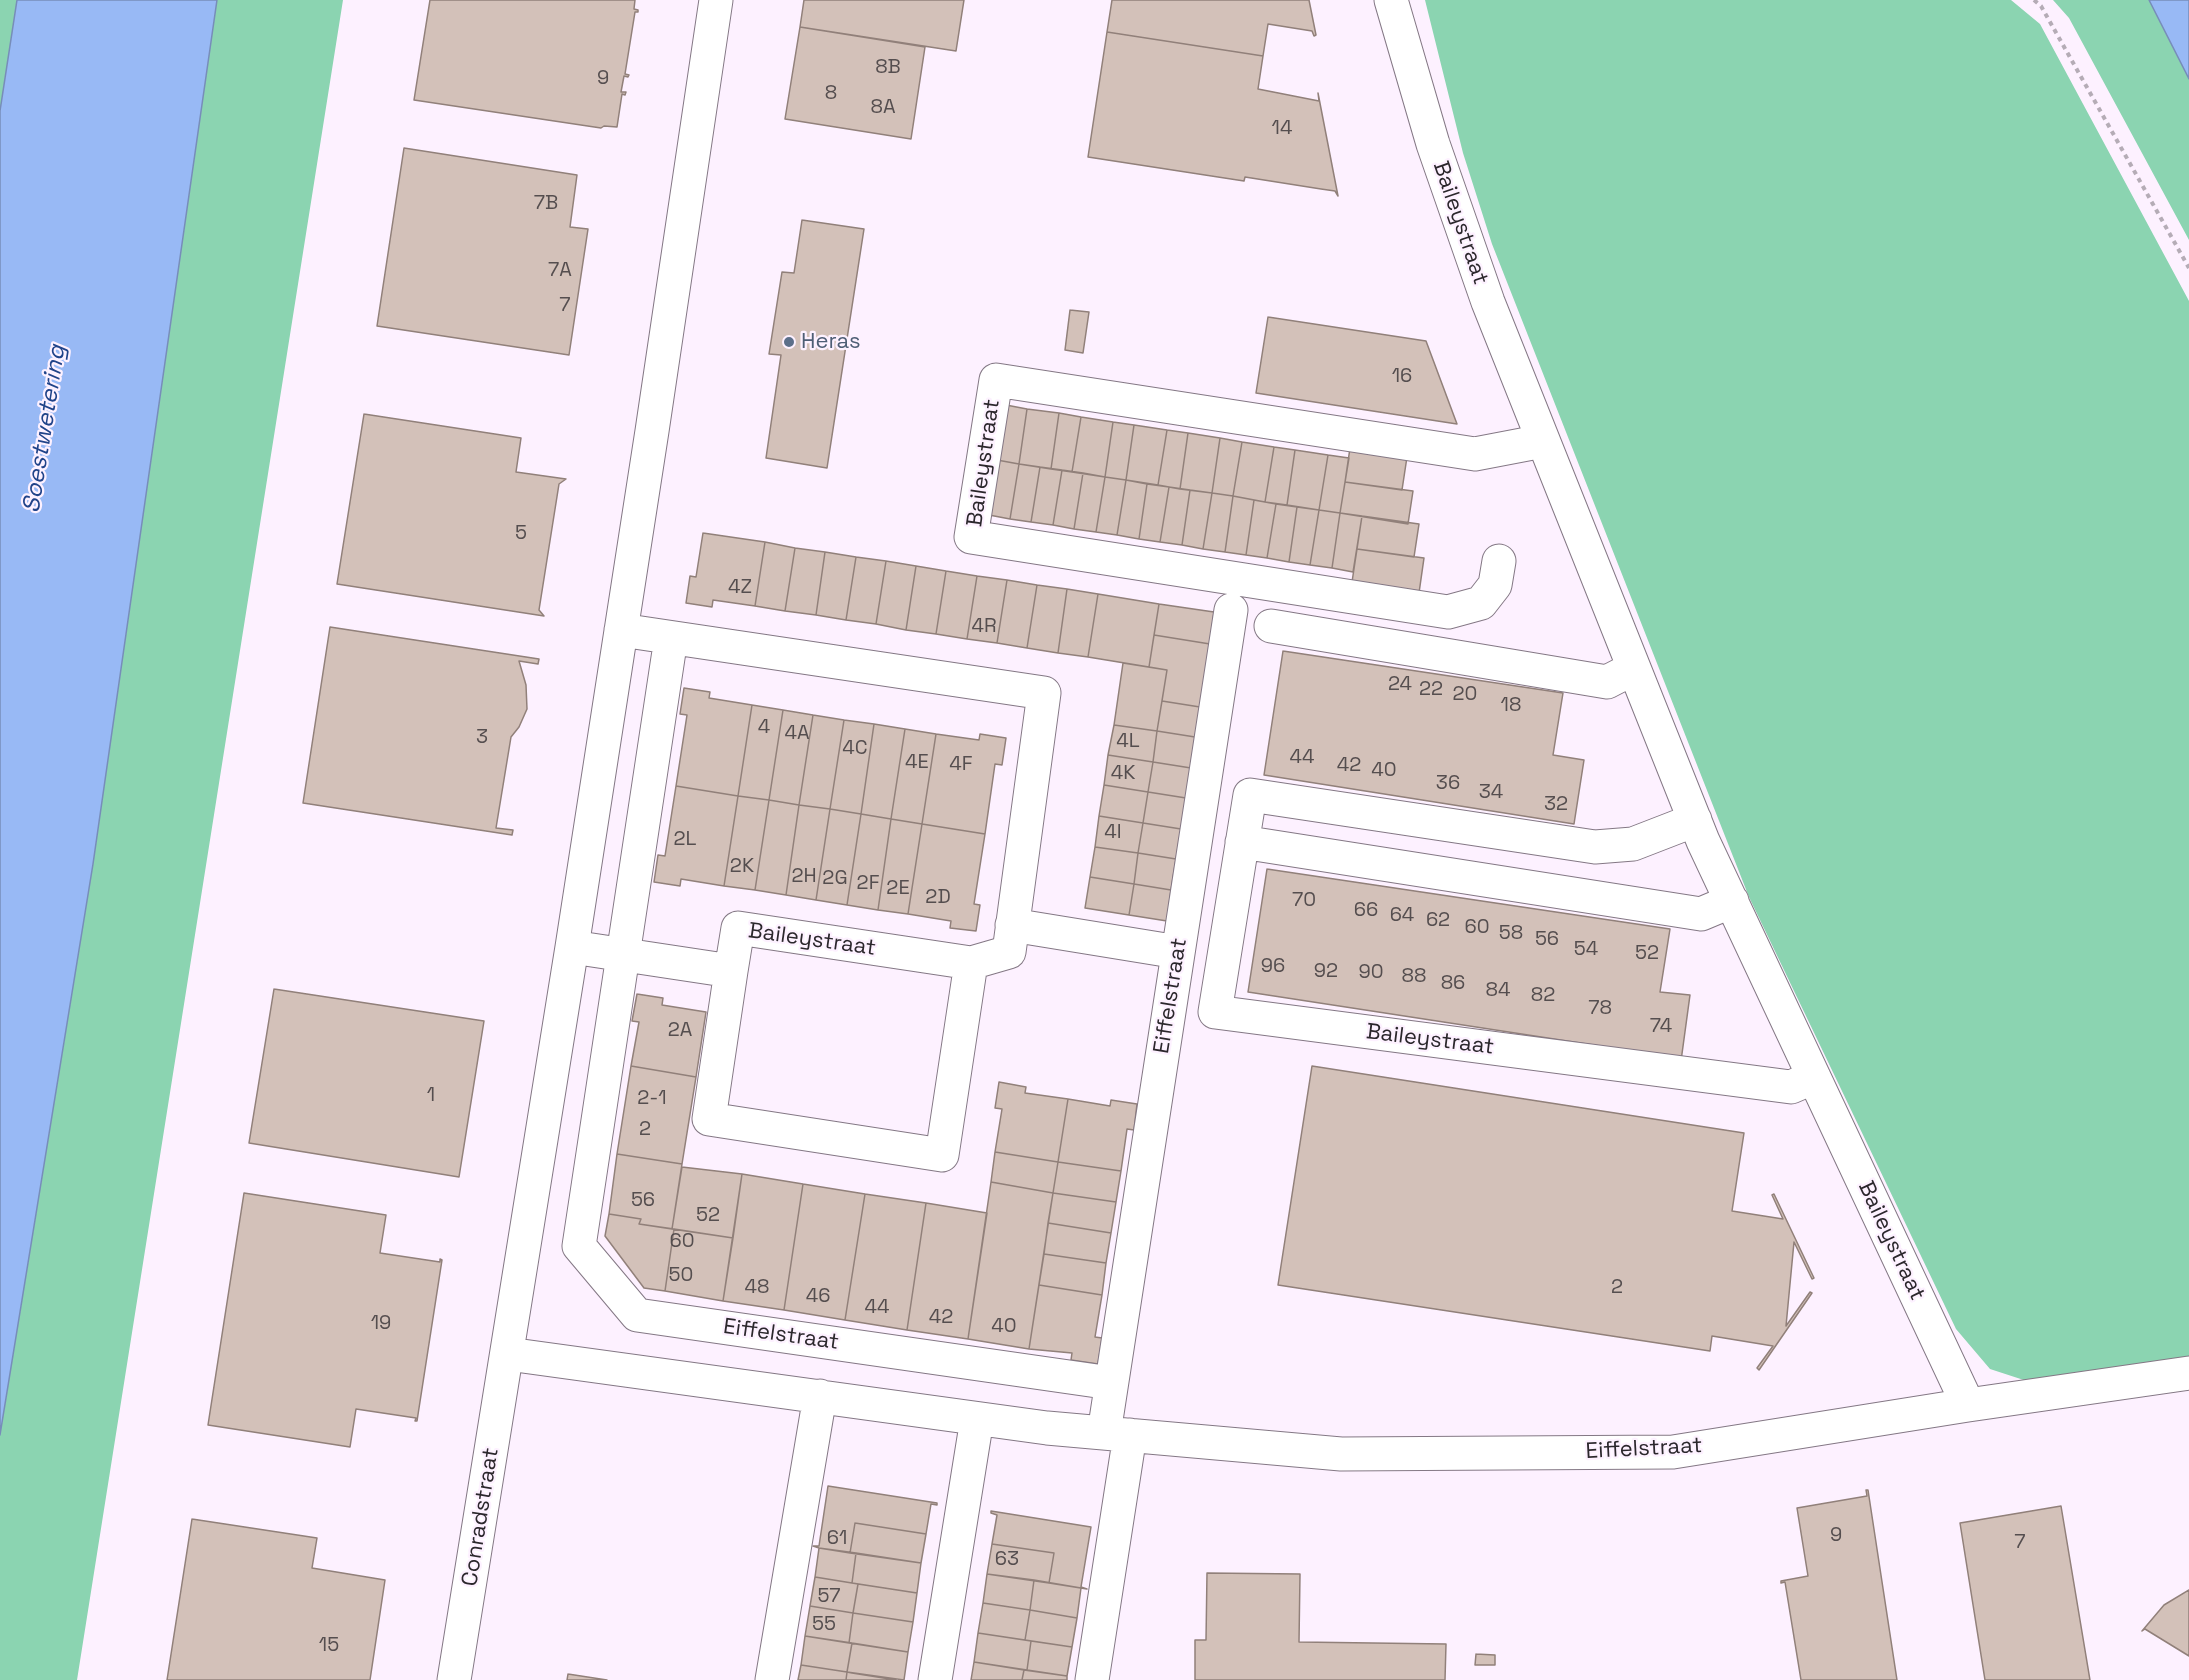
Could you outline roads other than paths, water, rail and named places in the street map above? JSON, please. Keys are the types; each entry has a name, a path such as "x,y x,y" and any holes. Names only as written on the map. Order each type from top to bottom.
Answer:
{"street":[{"path":"508,1354 716,0"},
{"name":"Baileystraat","path":"1391,0 1433,144 1488,302 1695,820 1968,1405"},
{"name":"Baileystraat","path":"1499,561 1495,585 1481,603 1448,612 971,537 996,380 1475,454 1543,441"},
{"name":"Eiffelstraat","path":"1092,1680 1117,1434 1111,1383 1231,610"},
{"path":"1270,626 1607,682 1635,668"},
{"name":"Baileystraat","path":"572,946 732,972 738,928 971,963 1009,952 1044,693 621,630"},
{"path":"623,954 671,638"},
{"name":"Baileystraat","path":"1695,820 1633,844 1595,847 1250,795 1215,1012 1791,1088 1814,1077"},
{"path":"1242,842 1701,914 1732,901"},
{"path":"1012,926 1178,952"},
{"name":"Eiffelstraat","path":"623,954 579,1246 638,1315 1111,1383"},
{"path":"732,972 709,1119 942,1155 971,963"},
{"name":"Eiffelstraat","path":"508,1354 977,1419 1341,1454 1672,1452 2189,1373"},
{"name":"Conradstraat","path":"454,1680 508,1354"},
{"path":"772,1680 820,1396"},
{"path":"935,1680 977,1419"}],"water":[{"name":"Soestwetering","path":"17,0 217,0 93,864 0,1435 0,111"},
{"path":"2149,0 2189,0 2189,79"}],"place":[{"name":"Heras","path":"789,342"}]}
